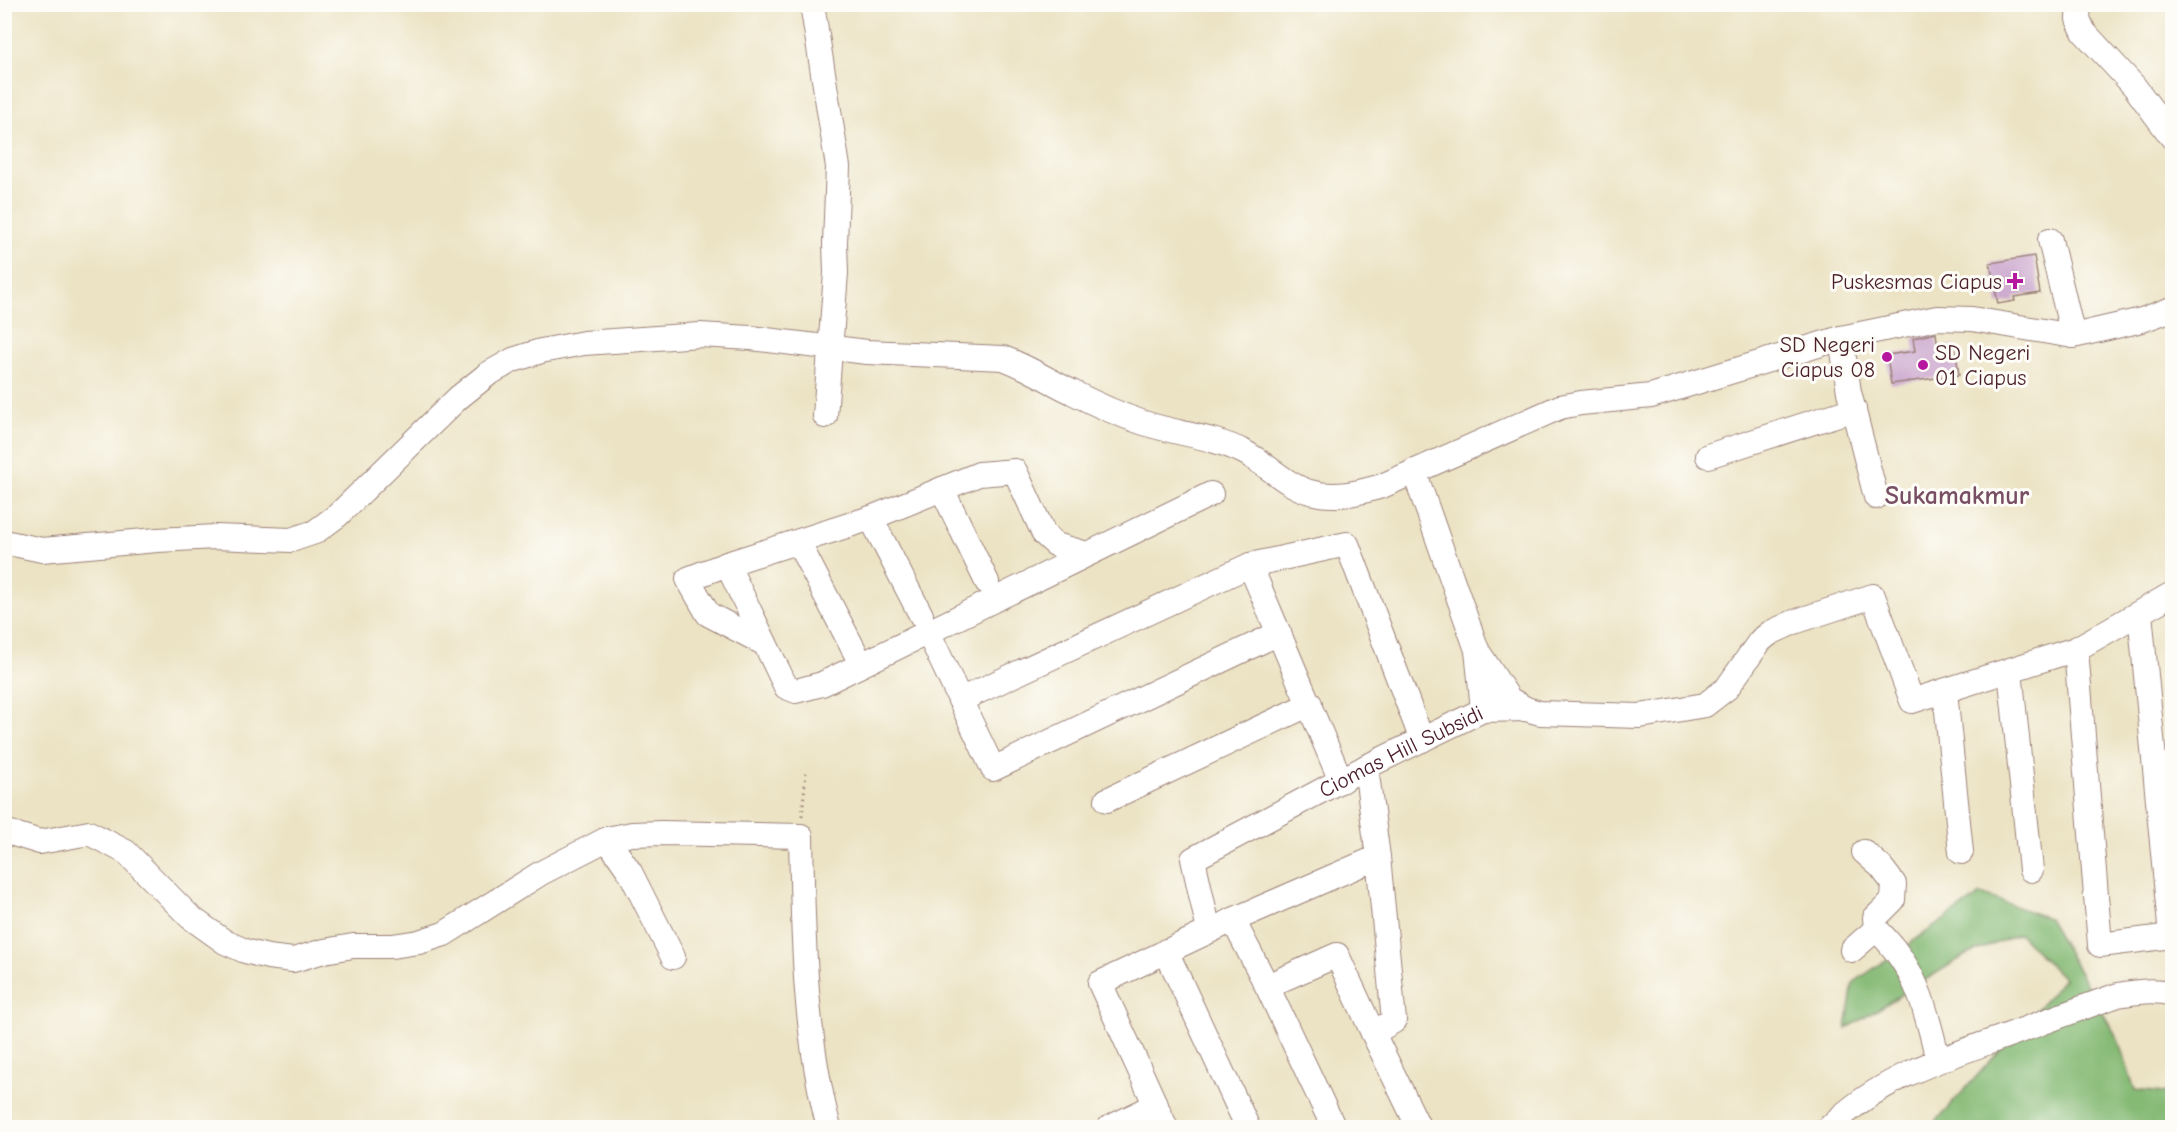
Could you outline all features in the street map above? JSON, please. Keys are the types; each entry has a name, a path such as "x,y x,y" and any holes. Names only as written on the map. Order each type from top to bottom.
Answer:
{"street":[{"path":"812,4 821,69 836,143 838,167 836,273 825,416"},
{"path":"2079,4 2078,19 2084,32 2134,86 2167,130"},
{"path":"2050,240 2073,336"},
{"path":"4,542 42,550 216,537 291,540 315,532 338,515 458,398 488,374 513,360 541,351 584,343 700,335 751,338 867,352 1003,358 1023,365 1072,393 1144,423 1212,439 1231,447 1259,461 1275,474 1309,492 1339,496 1382,486 1560,407 1651,396 1841,338 1895,325 1944,318 1972,319 2073,336 2142,320 2172,309"},
{"path":"1841,338 1854,409 1876,497"},
{"path":"1708,456 1854,409"},
{"path":"765,644 708,614 688,579 727,564 871,518 979,474 1015,471 1044,534 1056,545 1087,555"},
{"name":"Ciomas Hill Subsidi","path":"1209,931 1193,859 1366,767 1483,710 1477,650 1414,471"},
{"path":"942,489 987,582"},
{"path":"727,564 786,687 796,691 822,684 924,623 1087,555 1211,494"},
{"path":"871,518 993,769 1279,633"},
{"path":"798,542 855,652"},
{"path":"960,700 1250,565 1347,544 1422,740"},
{"path":"1250,565 1341,781"},
{"path":"1477,650 1509,699 1526,709 1540,713 1640,716 1705,705 1727,688 1760,641 1770,633 1794,622 1873,596 1912,701 2076,650 2172,594"},
{"path":"2076,650 2100,945 2172,936 2140,613"},
{"path":"2010,670 2031,870"},
{"path":"1945,691 1961,852"},
{"path":"1107,800 1310,704"},
{"path":"1483,710 1526,709"},
{"path":"1366,767 1378,857 1394,1021 1373,1033"},
{"path":"4,831 40,842 89,833 126,852 190,917 225,942 245,951 268,957 294,960 324,951 353,946 392,946 419,942 444,934 541,873 607,839 632,834 663,832 801,836 809,1000 820,1089 830,1128"},
{"path":"607,839 630,872 673,957"},
{"path":"1864,852 1881,867 1894,884 1893,900 1875,918 1876,929 1893,945 1916,985 1928,1015 1938,1060"},
{"path":"1166,1128 1100,983 1233,920 1378,857"},
{"path":"1233,920 1334,1128"},
{"path":"1852,950 1876,929"},
{"path":"1166,951 1248,1128"},
{"path":"1267,986 1337,955 1419,1128"},
{"path":"1829,1128 1861,1099 1887,1083 1938,1060 2118,995 2164,991 2172,994"},
{"path":"1109,1128 1156,1105"}],"path":[{"path":"801,836 806,773"}],"green space":[{"path":"1981,894 2048,918 2117,1037 2135,1090 2172,1094 2172,1127 1931,1127 2064,979 2019,934 1964,956 1846,1029 1853,983"}],"building":[{"name":"Puskesmas Ciapus","path":"2034,256 2040,293 2014,297 2015,301 1998,304 1990,263"},
{"name":"SD Negeri 01 Ciapus","path":"1936,333 1938,348 1955,346 1959,375 1891,384 1887,355 1915,351 1913,338"}],"place":[{"name":"Puskesmas Ciapus","path":"2015,281"},
{"name":"SD Negeri Ciapus 08","path":"1887,357"},
{"name":"SD Negeri 01 Ciapus","path":"1923,365"}],"district":[{"name":"Sukamakmur","path":"1957,495"}]}
